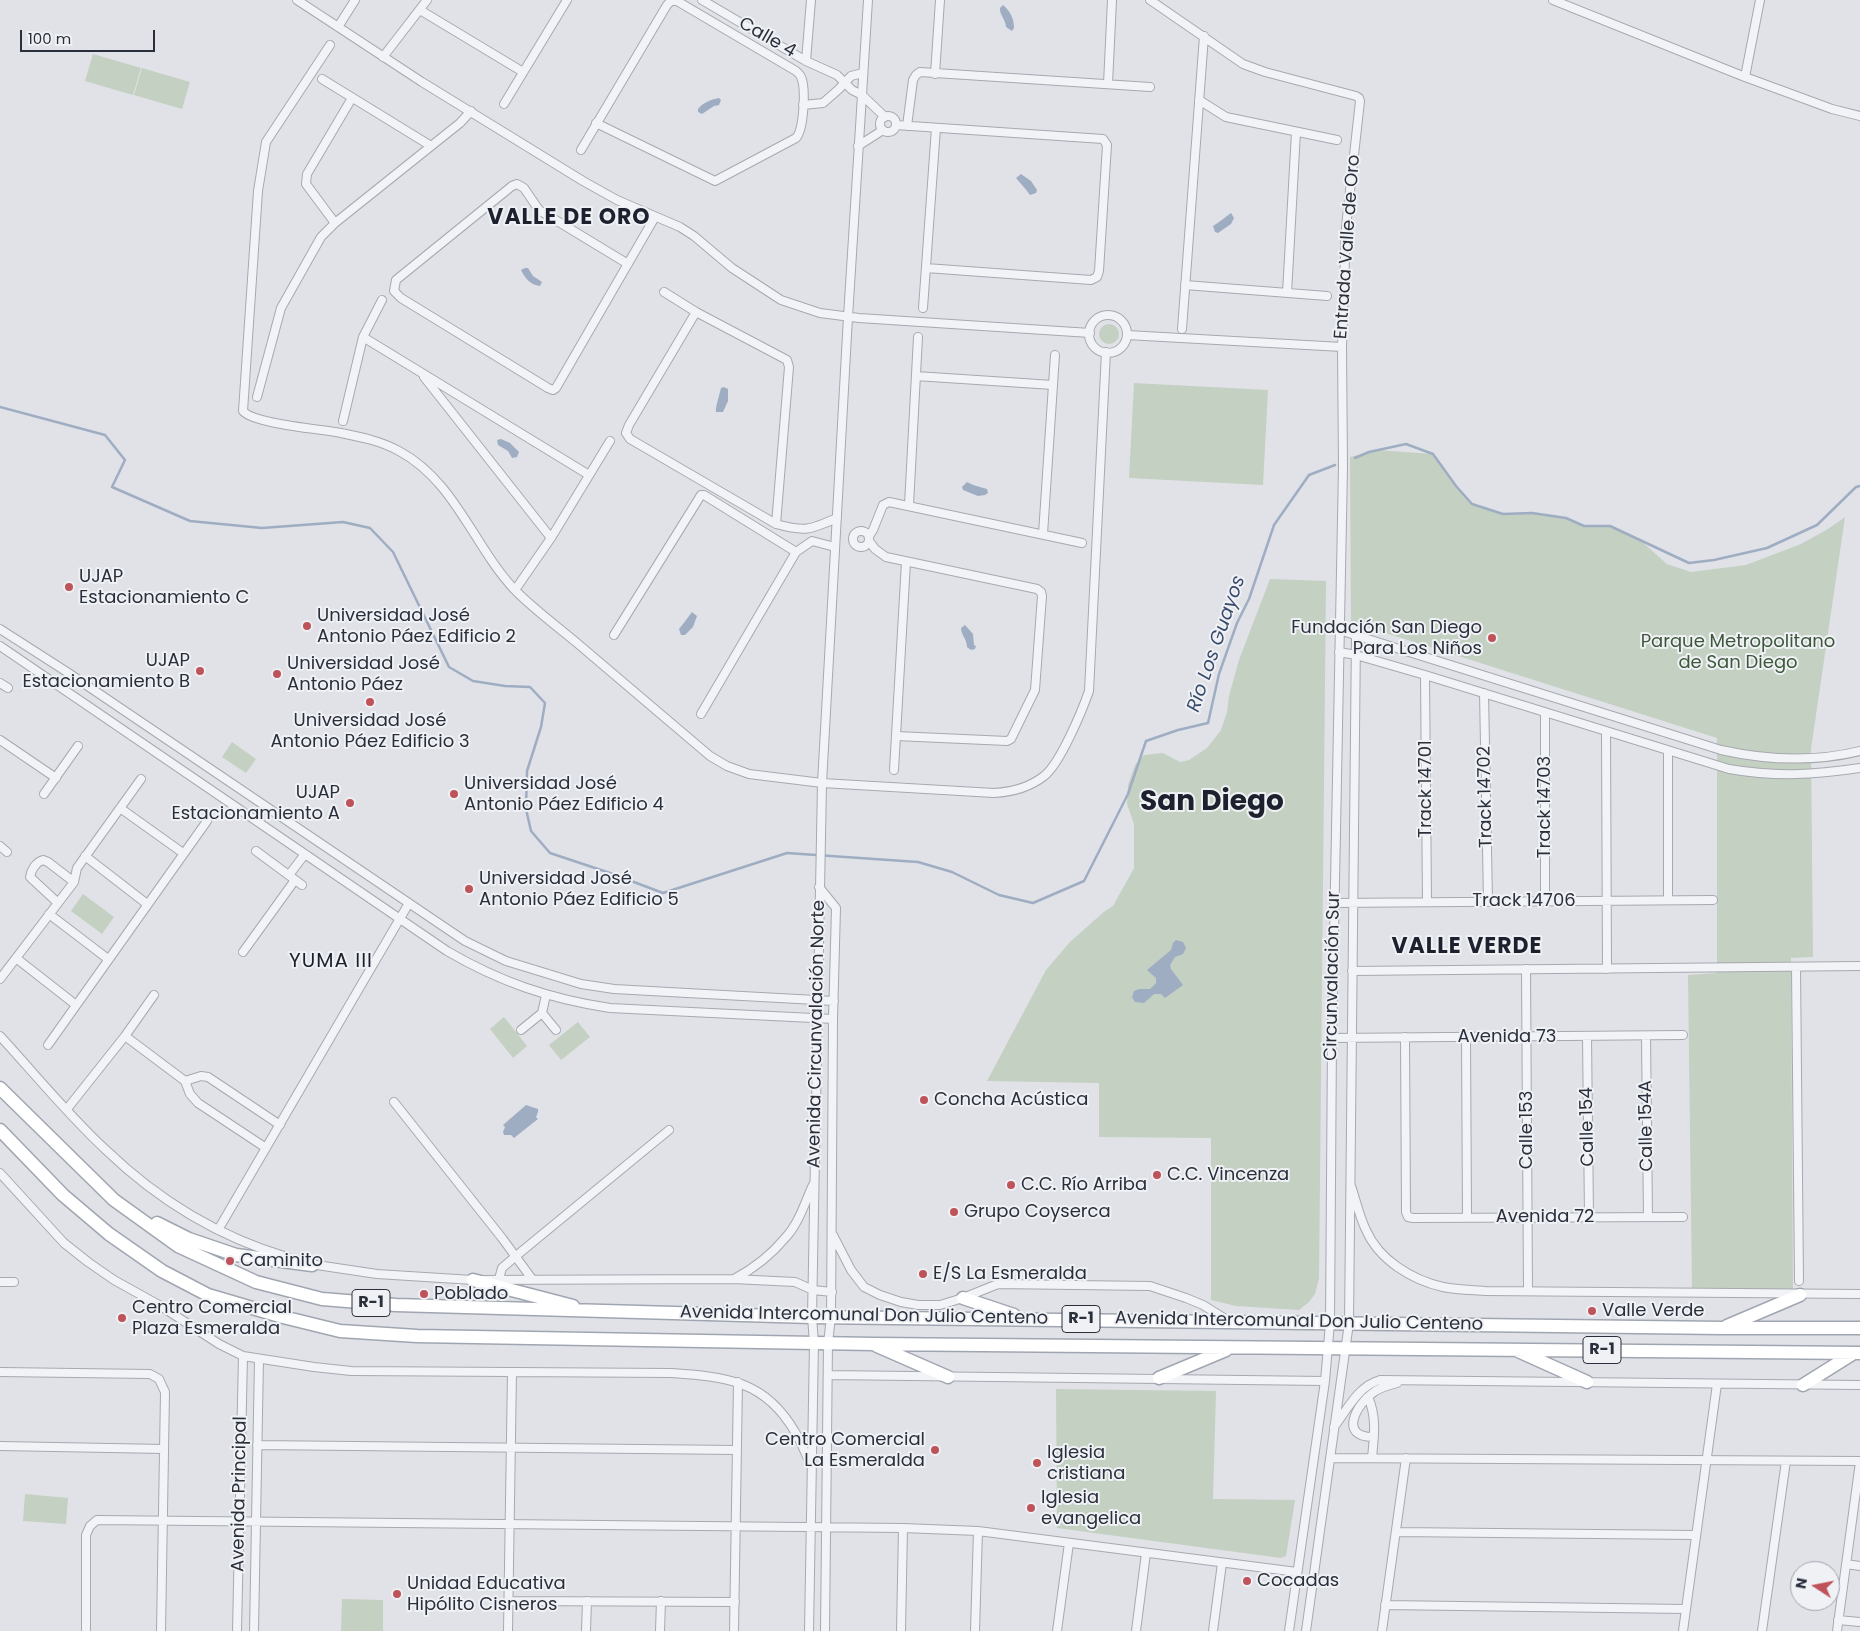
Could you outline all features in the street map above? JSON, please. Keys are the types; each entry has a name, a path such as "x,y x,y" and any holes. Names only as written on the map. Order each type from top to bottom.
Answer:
{"main road":[{"name":"Avenida Intercomunal Don Julio Centeno","path":"0,1088 121,1205 178,1246 256,1282 322,1298 396,1305 812,1317 1026,1318 1231,1323 1330,1322 1722,1328 1859,1327"},
{"name":"Avenida Intercomunal Don Julio Centeno","path":"0,1130 63,1195 110,1234 162,1271 208,1295 283,1317 340,1330 417,1336 873,1344 1857,1353"},
{"path":"121,1205 189,1239 214,1249 252,1258 312,1265"},
{"path":"474,1280 594,1312"},
{"path":"1722,1328 1800,1295"},
{"path":"963,1298 1026,1318"},
{"path":"873,1344 948,1377"},
{"path":"1159,1378 1231,1347"},
{"path":"1514,1349 1587,1382"},
{"path":"1803,1385 1857,1353"}],"street":[{"path":"297,0 422,82 583,181 617,200 680,227 694,236 732,268 781,300 820,313 848,317 1090,333"},
{"path":"338,27 355,0"},
{"path":"383,57 427,0"},
{"path":"504,104 567,0"},
{"name":"Calle 4","path":"702,0 806,61 837,75 885,117"},
{"path":"806,61 810,0"},
{"path":"819,887 822,783 835,547 868,0"},
{"path":"935,74 940,0"},
{"path":"1108,84 1112,0"},
{"name":"Entrada Valle de Oro","path":"1150,0 1243,64 1359,98 1346,227 1342,347 1343,467 1339,630"},
{"path":"1553,0 1745,77 1832,109 1860,116"},
{"path":"1745,77 1760,0"},
{"path":"581,150 596,123 666,5 671,1 676,1 796,71 801,76 803,105 800,133 796,138 715,181 596,123"},
{"path":"420,10 523,72"},
{"path":"1182,329 1204,36"},
{"path":"330,44 266,142 258,191 243,411 246,414 271,421 376,441 400,451 428,471 445,488 482,548 514,590 710,756 727,766 749,774 822,783 979,792 1012,792 1046,776 1063,750 1082,711 1089,691 1106,352"},
{"path":"907,126 913,80 920,72 1150,87"},
{"path":"803,105 823,103 846,83 851,76 863,73"},
{"path":"322,79 431,146"},
{"path":"335,223 306,184 307,174 352,98"},
{"path":"1199,100 1226,117 1337,140"},
{"path":"257,398 281,308 321,237 335,223 460,123 471,111"},
{"path":"883,130 880,123 885,117 894,118 896,125"},
{"path":"858,146 883,130 891,131 896,125"},
{"path":"896,125 1103,139 1107,145 1099,271 1097,277 1091,280 926,268"},
{"path":"924,308 936,128"},
{"path":"1287,293 1296,132"},
{"path":"628,264 539,210 524,188 517,184 512,186 396,280 394,291 417,308 553,390 556,388 628,264 655,217"},
{"path":"1185,285 1327,296"},
{"path":"664,292 696,312 787,360 789,366 776,524"},
{"path":"343,421 363,337 382,300"},
{"path":"696,312 629,425 626,433 630,439 776,524 811,530 837,518"},
{"path":"1109,315 1115,316 1124,324 1127,335 1126,341 1118,350 1106,352 1096,348 1090,339 1094,322 1098,318 1109,315"},
{"path":"1127,335 1342,347"},
{"path":"363,337 589,475"},
{"path":"908,505 918,337"},
{"path":"1043,534 1055,355"},
{"path":"421,372 551,538"},
{"path":"916,376 1053,385"},
{"path":"514,590 551,538 610,441"},
{"path":"614,635 700,495 704,495 796,552"},
{"path":"896,736 1007,741 1011,739 1035,690 1042,596 1041,592 1036,589 906,562 882,555 875,549 869,539 862,531 856,533 853,538 854,544 858,547 866,546 869,539 874,530 879,512 883,505 889,502 1082,543"},
{"path":"811,530 812,541"},
{"path":"836,538 853,538"},
{"path":"701,714 796,552 812,541 835,547"},
{"path":"894,770 906,562"},
{"path":"0,629 67,672 465,941 506,961 581,984 614,989 834,1001"},
{"path":"1339,630 1721,750 1764,758 1806,758 1860,751"},
{"name":"Circunvalación Sur","path":"1327,1349 1330,1322 1332,1038 1339,630"},
{"name":"Circunvalación Sur","path":"1345,1349 1349,1323 1350,1038 1356,635"},
{"path":"0,646 448,951 504,980 574,1003 610,1008 834,1019"},
{"path":"1338,652 1356,655 1425,675 1729,769 1774,776 1807,775 1860,768"},
{"name":"Track 14701","path":"1425,675 1427,902"},
{"path":"0,683 8,688"},
{"name":"Track 14702","path":"1484,693 1488,902"},
{"name":"Track 14703","path":"1545,713 1545,901"},
{"path":"1606,732 1607,969"},
{"path":"0,740 56,778"},
{"path":"44,794 78,746"},
{"path":"1668,751 1668,900"},
{"path":"0,979 74,882 77,868 141,779"},
{"path":"245,812 254,798"},
{"path":"120,808 183,853"},
{"path":"48,1045 207,821"},
{"path":"0,846 7,852"},
{"path":"256,851 302,885"},
{"path":"243,952 305,854"},
{"path":"85,856 148,904"},
{"path":"58,903 30,877 38,862 43,860 48,862 74,882"},
{"name":"Avenida Circunvalación Norte","path":"809,1631 819,887"},
{"name":"Avenida Circunvalación Norte","path":"819,887 836,908 832,1292 828,1343 825,1631"},
{"name":"Track 14706","path":"1334,903 1713,900"},
{"path":"218,1230 409,903"},
{"path":"50,914 108,959"},
{"path":"16,958 76,1005"},
{"path":"1352,971 1860,966"},
{"path":"1796,967 1799,1281"},
{"name":"Calle 153","path":"1526,970 1528,1291"},
{"path":"67,1109 125,1036 154,995"},
{"path":"521,1030 542,1013 546,995"},
{"path":"542,1013 556,1030"},
{"name":"Avenida 73","path":"1332,1038 1683,1035"},
{"name":"Avenida Intercomunal Don Julio Centeno","path":"0,1036 105,1150 164,1198 218,1230 265,1250 312,1265 377,1274 474,1280 532,1278 733,1279 795,1282 813,1290 832,1292"},
{"path":"125,1036 185,1081 190,1094 198,1103 266,1148"},
{"name":"Calle 154","path":"1587,1036 1589,1217"},
{"name":"Calle 154A","path":"1646,1036 1648,1217"},
{"path":"1466,1037 1467,1217"},
{"name":"Avenida 72","path":"1405,1038 1406,1212 1408,1217 1683,1217"},
{"path":"185,1081 201,1076 208,1077 280,1125"},
{"path":"394,1102 532,1278"},
{"path":"499,1279 502,1268 669,1130"},
{"path":"1,1177 64,1243 88,1262 219,1344 243,1356 351,1371 672,1373 712,1376 738,1382 760,1393 778,1409 795,1431 811,1466"},
{"path":"1349,1179 1366,1230 1379,1252 1401,1270 1421,1280 1444,1288 1485,1291 1860,1294"},
{"path":"733,1279 749,1271 787,1237 815,1181"},
{"path":"832,1232 850,1270 864,1287 901,1302 940,1305 998,1284 1150,1286 1195,1302 1231,1323"},
{"path":"0,1282 14,1282"},
{"path":"1289,1631 1325,1381 1327,1349"},
{"path":"1306,1631 1345,1349"},
{"name":"Avenida Principal","path":"237,1631 243,1356"},
{"name":"Avenida Principal","path":"254,1631 258,1359"},
{"path":"0,1372 150,1374 159,1379 164,1392 161,1631"},
{"path":"508,1631 512,1372"},
{"path":"828,1375 1325,1381"},
{"path":"1335,1425 1363,1388 1370,1383 1380,1380 1860,1386"},
{"path":"1374,1437 1358,1435 1354,1427 1354,1415 1368,1397 1382,1388 1404,1380"},
{"path":"734,1631 738,1382"},
{"path":"1683,1631 1717,1384"},
{"path":"1368,1397 1374,1409 1375,1418 1372,1458"},
{"path":"1335,1425 1354,1427"},
{"path":"257,1445 737,1450"},
{"path":"0,1446 164,1449"},
{"path":"1330,1458 1860,1461 1857,1508 1846,1564 1837,1631"},
{"path":"1382,1631 1406,1458"},
{"path":"1762,1631 1786,1461"},
{"path":"86,1631 86,1535 90,1526 97,1520 736,1525 978,1531 1298,1572"},
{"path":"901,1631 902,1528"},
{"path":"975,1631 978,1531"},
{"path":"1396,1532 1696,1535"},
{"path":"1057,1631 1069,1543"},
{"path":"1136,1631 1146,1553"},
{"path":"1213,1631 1222,1563"},
{"path":"1846,1564 1860,1566"},
{"path":"509,1601 735,1602"},
{"path":"586,1631 587,1601"},
{"path":"660,1631 661,1602"},
{"path":"1386,1605 1686,1609"},
{"path":"1838,1620 1860,1622"}],"green space":[{"path":"93,54 141,68 133,95 85,81"},
{"path":"142,68 190,82 182,109 134,95"},
{"path":"1109,324 1116,327 1119,334 1116,341 1109,344 1102,341 1099,334 1102,327"},
{"path":"1134,383 1268,390 1263,485 1129,478"},
{"name":"Parque Metropolitano de San Diego","path":"1377,450 1433,454 1456,486 1472,504 1503,514 1532,513 1566,518 1584,526 1610,526 1640,540 1667,564 1691,572 1746,565 1801,544 1845,517 1811,749 1813,957 1791,958 1793,1290 1692,1290 1688,975 1717,973 1717,738 1351,622 1350,457"},
{"path":"1270,579 1326,581 1319,1278 1315,1294 1299,1310 1236,1306 1211,1300 1211,1138 1099,1137 1099,1083 987,1081 1046,970 1070,942 1113,906 1134,868 1134,824 1127,804 1128,785 1135,765 1144,755 1163,753 1180,762 1189,760 1207,748 1221,730 1239,660"},
{"path":"232,742 256,759 246,773 222,757"},
{"path":"83,894 114,917 102,934 71,911"},
{"path":"504,1017 527,1046 513,1058 490,1029"},
{"path":"578,1022 590,1037 561,1060 549,1045"},
{"path":"1056,1389 1216,1391 1213,1499 1295,1500 1286,1556 1281,1558 1057,1528"},
{"path":"25,1494 68,1498 66,1524 23,1521"},
{"path":"342,1599 383,1600 383,1631 341,1631"}],"water":[{"path":"1003,5 1010,12 1014,24 1012,31 1006,27 1001,13 1000,8"},
{"path":"719,98 721,100 719,105 702,114 698,112 698,109 705,103"},
{"path":"1021,174 1031,181 1037,190 1036,193 1030,195 1016,178"},
{"path":"1231,213 1234,218 1231,224 1218,233 1215,232 1213,226"},
{"path":"528,268 533,276 542,282 540,286 531,283 526,278 521,270"},
{"path":"721,388 728,389 728,401 723,412 716,412"},
{"path":"501,439 510,443 519,452 517,457 512,458 508,451 498,445 497,440"},
{"path":"967,482 987,489 988,493 978,496 963,490 962,487"},
{"path":"692,612 697,616 693,627 685,635 681,635 679,629"},
{"path":"965,625 973,634 975,649 971,650 967,647 961,628"},
{"path":"1176,940 1183,942 1186,948 1183,954 1175,957 1170,965 1183,985 1165,998 1161,994 1154,994 1144,1003 1135,1002 1132,997 1134,991 1150,989 1156,983 1156,978 1147,970 1171,950"},
{"path":"526,1105 538,1109 536,1117 538,1119 514,1138 511,1135 504,1135 505,1127 503,1125"}],"waterway":[{"name":"Río Los Guayos","path":"0,407 105,435 125,460 112,487 190,521 262,528 343,522 370,528 393,552 449,667 473,681 505,686 530,687 545,703 541,727 527,771 526,809 531,831 550,853 663,893 787,853 918,862 952,872 999,895 1033,903 1084,881 1128,794 1146,741 1178,730 1208,723 1219,674 1237,623 1249,599 1274,525 1309,475 1335,465"},
{"name":"Río Los Guayos","path":"1355,458 1369,452 1406,444 1433,454 1456,486 1472,504 1503,514 1532,513 1566,518 1584,526 1610,526 1689,563 1714,560 1767,548 1817,525 1856,487 1860,486"}],"place":[{"name":"UJAP Estacionamiento C","path":"69,587"},
{"name":"Universidad José Antonio Páez Edificio 2","path":"307,626"},
{"name":"Fundación San Diego Para Los Niños","path":"1492,638"},
{"name":"UJAP Estacionamiento B","path":"200,671"},
{"name":"Universidad José Antonio Páez","path":"277,674"},
{"name":"Universidad José Antonio Páez Edificio 3","path":"370,702"},
{"name":"Universidad José Antonio Páez Edificio 4","path":"454,794"},
{"name":"UJAP Estacionamiento A","path":"350,803"},
{"name":"Universidad José Antonio Páez Edificio 5","path":"469,889"},
{"name":"Concha Acústica","path":"924,1100"},
{"name":"C.C. Vincenza","path":"1157,1175"},
{"name":"C.C. Río Arriba","path":"1011,1185"},
{"name":"Grupo Coyserca","path":"954,1212"},
{"name":"Caminito","path":"230,1261"},
{"name":"E/S La Esmeralda","path":"923,1274"},
{"name":"Poblado","path":"424,1294"},
{"name":"Valle Verde","path":"1592,1311"},
{"name":"Centro Comercial Plaza Esmeralda","path":"122,1318"},
{"name":"Centro Comercial La Esmeralda","path":"935,1450"},
{"name":"Iglesia cristiana","path":"1037,1463"},
{"name":"Iglesia evangelica","path":"1031,1508"},
{"name":"Cocadas","path":"1247,1581"},
{"name":"Unidad Educativa Hipólito Cisneros","path":"397,1594"}],"district":[{"name":"VALLE DE ORO","path":"569,218"},
{"name":"San Diego","path":"1212,803"},
{"name":"VALLE VERDE","path":"1467,947"},
{"name":"YUMA III","path":"331,962"}]}
